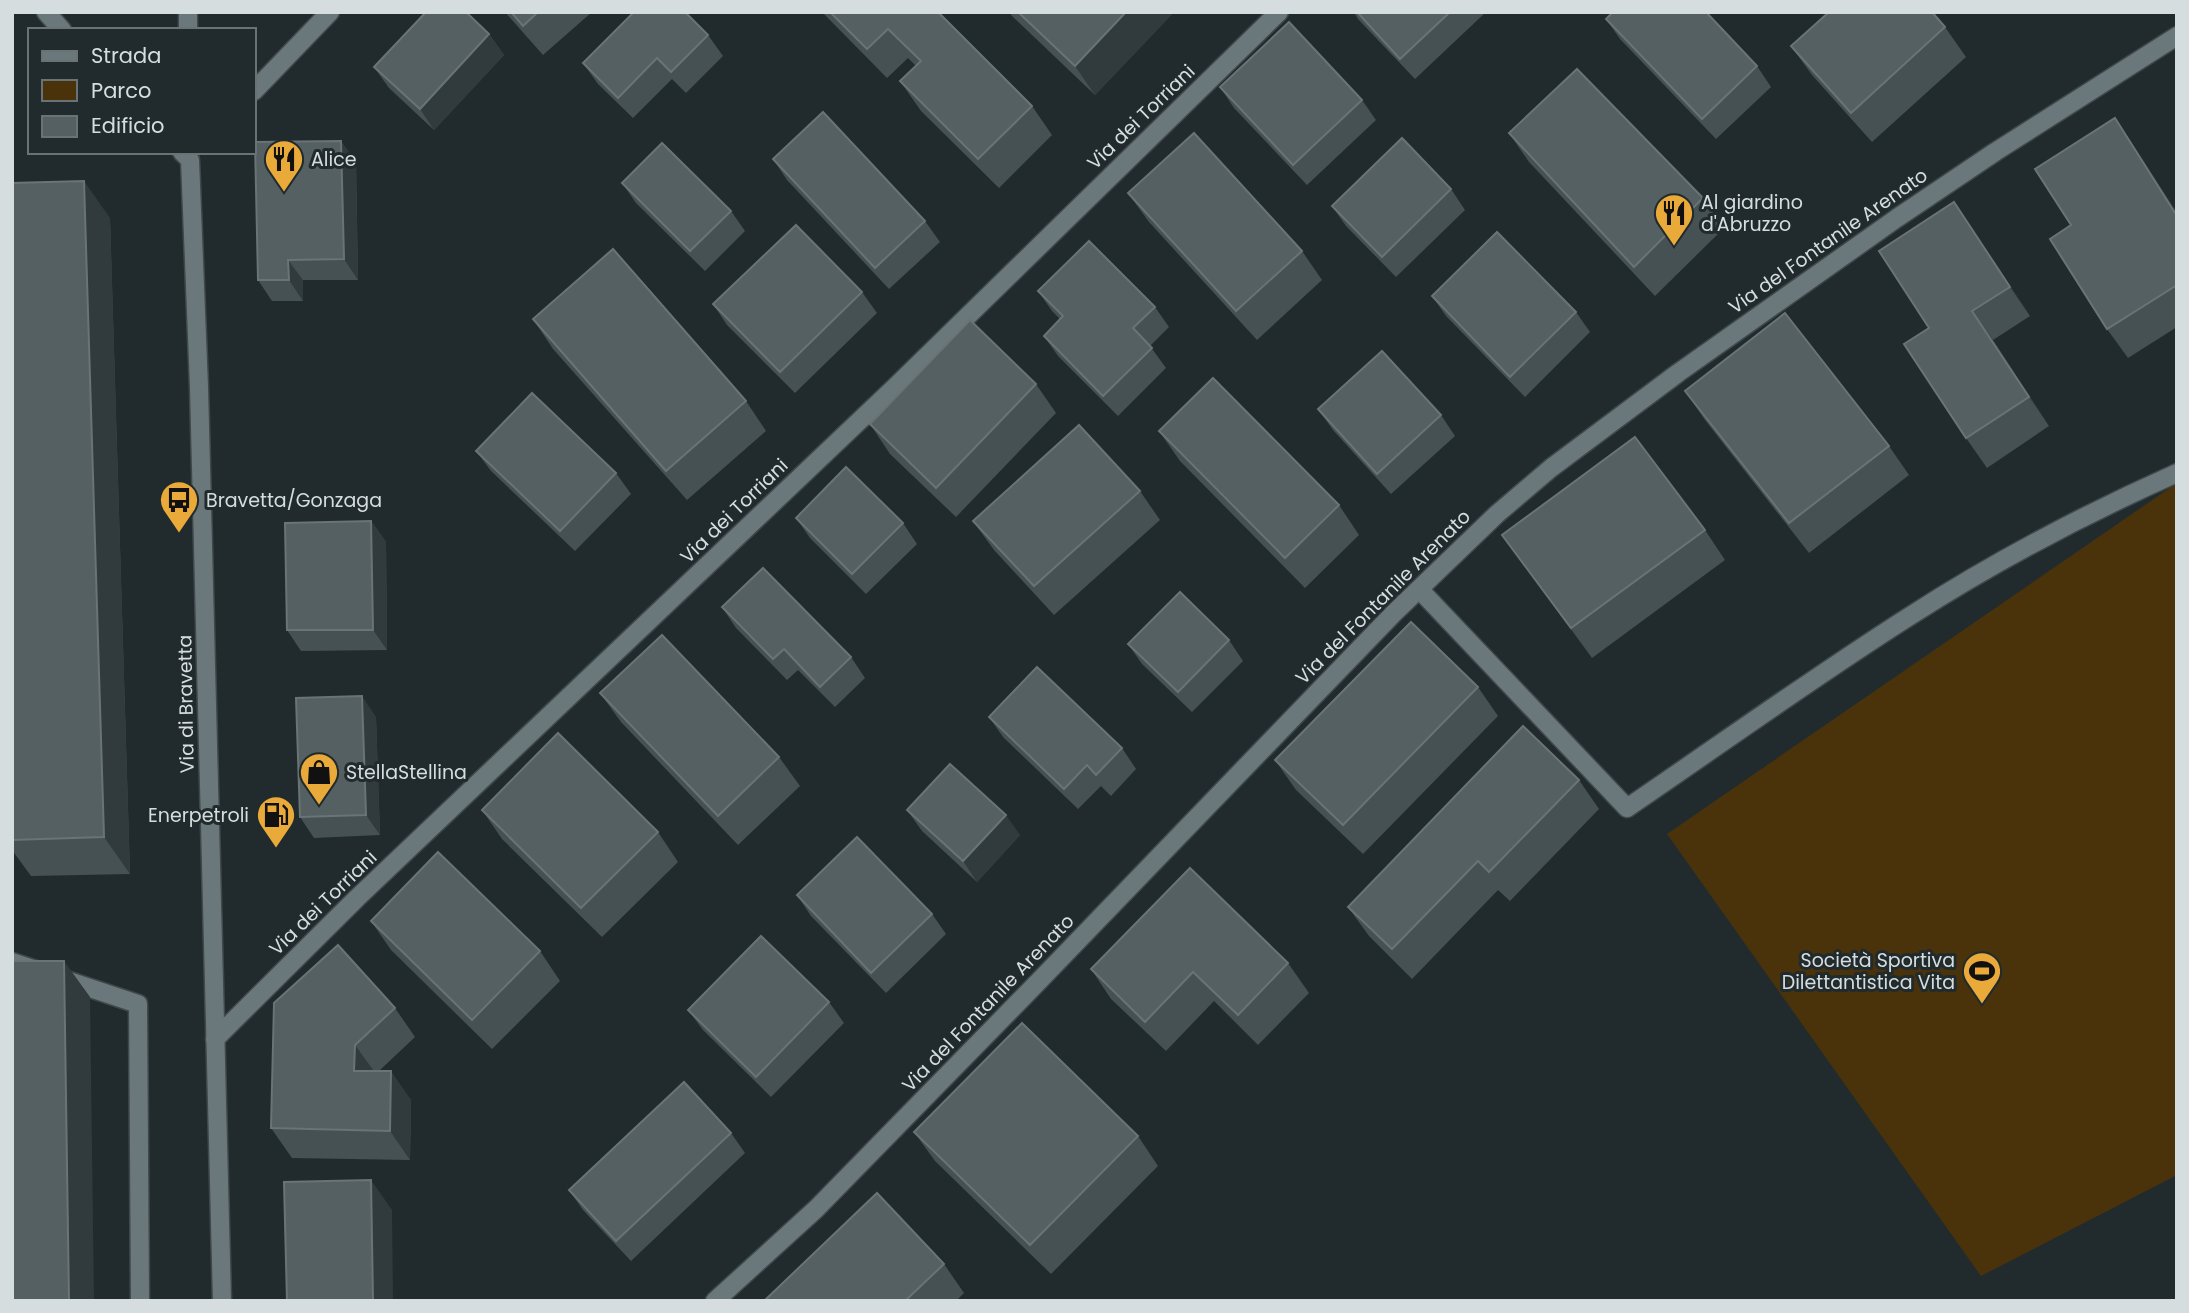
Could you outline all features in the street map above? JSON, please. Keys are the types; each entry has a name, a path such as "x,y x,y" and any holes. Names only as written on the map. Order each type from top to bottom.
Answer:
{"street":[{"path":"46,12 60,28"},
{"path":"256,89 330,12"},
{"name":"Via dei Torriani","path":"215,1039 367,889 895,387 1279,12"},
{"name":"Via del Fontanile Arenato","path":"715,1301 816,1209 1419,589 1497,514 1551,468 1678,373 1947,184 2177,36"},
{"name":"Via di Bravetta","path":"190,154 199,387 222,1301"},
{"path":"1419,589 1628,808 1910,616 2029,546 2177,473"},
{"path":"12,962 138,1004 140,1301"}],"green space":[{"name":"Società Sportiva Dilettantistica Vita","path":"2177,483 2177,1175 1981,1276 1667,834"}],"building":[{"path":"426,12 466,12 489,34 420,109 374,67"},
{"path":"511,12 538,12 523,26"},
{"path":"634,12 685,12 708,35 671,72 657,58 618,98 583,63"},
{"path":"830,12 938,12 1032,106 978,159 900,81 921,61 888,29 867,49"},
{"path":"1018,12 1126,12 1075,66"},
{"path":"1357,12 1450,12 1400,59"},
{"path":"1613,12 1706,12 1757,66 1702,119 1606,19"},
{"path":"1829,12 1932,12 1945,27 1851,113 1791,46"},
{"path":"1289,22 1362,100 1293,165 1220,87"},
{"path":"1577,69 1703,198 1634,267 1509,133"},
{"path":"823,112 925,221 875,268 773,159"},
{"path":"2115,118 2177,216 2177,285 2107,329 2050,239 2071,225 2035,169"},
{"path":"1194,133 1302,251 1236,311 1128,193"},
{"path":"1402,138 1451,189 1382,257 1332,206"},
{"path":"341,141 344,259 288,260 289,280 258,280 256,142"},
{"path":"662,143 731,211 690,251 622,183"},
{"path":"84,181 104,837 12,840 12,183"},
{"path":"1954,202 2010,287 1972,311 2029,397 1966,438 1904,344 1929,328 1879,251"},
{"path":"796,225 862,292 780,372 713,304"},
{"path":"1497,232 1576,312 1510,377 1432,296"},
{"path":"1089,241 1155,307 1133,328 1152,348 1103,396 1044,336 1063,316 1038,291"},
{"path":"613,249 746,401 666,471 533,319"},
{"path":"1785,313 1889,446 1789,523 1685,391"},
{"path":"970,320 1036,384 936,488 870,424"},
{"path":"1382,351 1441,415 1377,474 1318,409"},
{"path":"1213,378 1339,505 1285,558 1159,431"},
{"path":"532,393 616,473 560,531 476,451"},
{"path":"1079,425 1140,491 1034,586 973,521"},
{"path":"1635,437 1705,530 1571,628 1502,535"},
{"path":"846,467 903,523 852,574 796,518"},
{"path":"371,521 373,630 287,630 285,523"},
{"path":"763,568 851,657 820,687 784,649 773,659 722,607"},
{"path":"1180,592 1229,640 1178,692 1128,644"},
{"path":"1411,622 1478,687 1343,825 1275,760"},
{"path":"662,635 779,757 718,816 600,693"},
{"path":"1037,667 1122,748 1096,775 1087,765 1064,789 989,717"},
{"path":"362,696 366,815 300,817 296,698"},
{"path":"1523,726 1579,780 1489,872 1478,861 1392,949 1348,907"},
{"path":"558,733 658,832 581,908 482,810"},
{"path":"950,764 1006,815 963,861 907,810"},
{"path":"857,837 932,914 871,973 797,895"},
{"path":"438,852 540,951 472,1020 371,921"},
{"path":"1190,868 1288,963 1238,1015 1193,972 1145,1022 1091,969"},
{"path":"761,936 829,1002 756,1077 688,1010"},
{"path":"338,945 395,1008 355,1045 354,1071 391,1071 390,1131 271,1128 274,1003"},
{"path":"12,961 64,961 69,1301 12,1301"},
{"path":"1022,1023 1138,1136 1030,1245 914,1132"},
{"path":"684,1082 731,1133 616,1241 569,1190"},
{"path":"371,1180 373,1301 287,1301 284,1182"},
{"path":"877,1193 944,1264 905,1301 764,1301"}],"place":[{"name":"Alice","path":"284,193"},
{"name":"Al giardino d'Abruzzo","path":"1674,247"},
{"name":"Bravetta/Gonzaga","path":"179,534"},
{"name":"StellaStellina","path":"319,806"},
{"name":"Enerpetroli","path":"276,849"},
{"name":"Società Sportiva Dilettantistica Vita","path":"1982,1005"}]}
